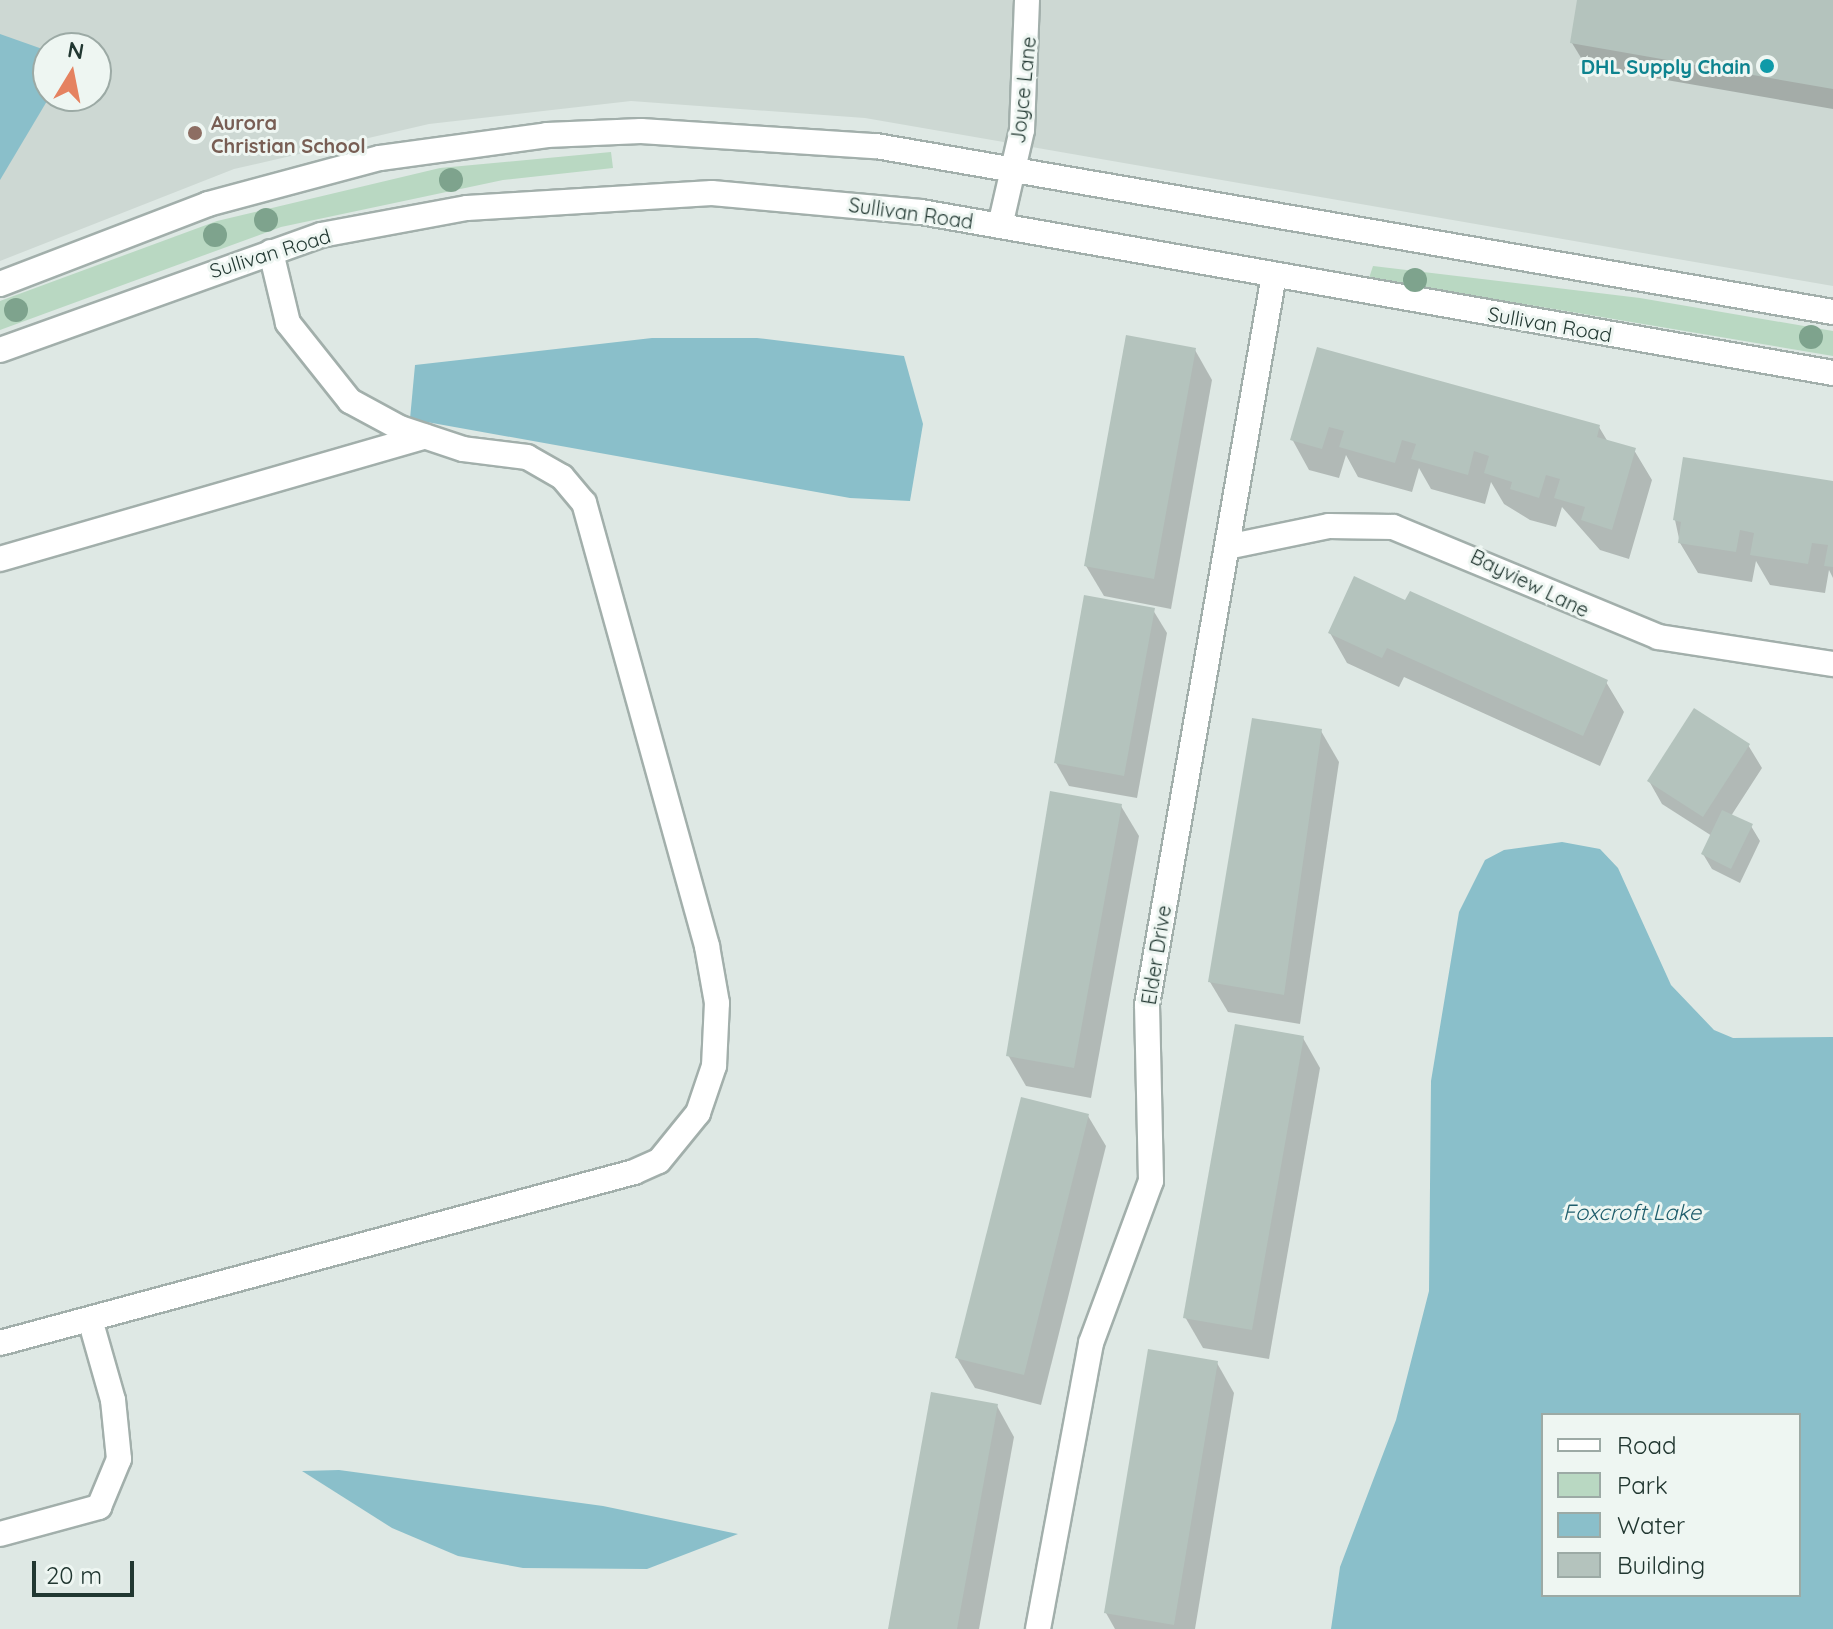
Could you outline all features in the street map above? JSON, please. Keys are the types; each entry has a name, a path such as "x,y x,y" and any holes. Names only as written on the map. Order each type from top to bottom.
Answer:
{"street":[{"name":"Joyce Lane","path":"1000,226 1022,130 1027,0"},
{"path":"0,284 208,204 380,158 547,135 766,134 1011,170 1833,312"},
{"name":"Sullivan Road","path":"0,350 271,252 467,208 606,196 818,201 1000,226 1833,373"},
{"path":"0,1343 634,1172 659,1161 698,1113 714,1066 717,1003 707,946 584,503 562,477 527,457 425,436 350,401 313,359 288,323 271,252"},
{"name":"Elder Drive","path":"1038,1629 1091,1343 1151,1181 1147,1005 1274,275"},
{"path":"0,559 425,436"},
{"name":"Bayview Lane","path":"1227,547 1329,526 1393,527 1658,637 1833,664"},
{"path":"0,1534 99,1507 114,1471 113,1400 90,1319"}],"shaded area":[{"path":"0,0 1833,0 1833,286 865,118 631,101 429,124 234,169 0,261"}],"green space":[{"path":"611,152 613,168 503,180 281,227 0,330 0,301 217,221 440,168"},
{"path":"1373,266 1640,298 1833,331 1833,356 1369,278"}],"water":[{"path":"0,34 32,45 32,112 40,112 0,180"},
{"path":"652,338 757,338 904,356 923,424 910,501 850,498 410,419 415,365"},
{"name":"Foxcroft Lake","path":"1562,842 1600,849 1618,868 1671,985 1714,1030 1733,1038 1833,1037 1833,1629 1331,1629 1340,1567 1396,1420 1429,1291 1431,1081 1459,912 1485,860 1504,850"},
{"path":"339,1470 603,1506 738,1534 647,1569 523,1568 458,1556 392,1528 302,1471"}],"building":[{"name":"DHL Supply Chain","path":"1577,0 1833,0 1833,89 1570,43"},
{"path":"1126,335 1196,348 1154,579 1084,566"},
{"path":"1317,347 1600,425 1597,437 1636,448 1612,530 1581,520 1585,507 1554,498 1560,479 1546,475 1539,498 1510,489 1512,482 1484,473 1489,456 1474,451 1468,475 1411,459 1416,444 1402,440 1395,463 1339,447 1344,431 1329,427 1322,449 1290,440"},
{"path":"1683,457 1833,481 1833,567 1824,566 1828,545 1812,543 1808,564 1750,555 1754,533 1740,530 1736,552 1678,543 1681,522 1673,520"},
{"path":"1354,576 1405,600 1410,591 1608,680 1583,736 1387,648 1382,658 1328,633"},
{"path":"1084,595 1155,608 1124,776 1054,763"},
{"path":"1694,708 1750,744 1703,817 1647,781"},
{"path":"1252,718 1322,729 1284,995 1208,982"},
{"path":"1050,791 1122,804 1074,1068 1006,1056"},
{"path":"1722,810 1753,824 1731,869 1701,854"},
{"path":"1235,1024 1304,1036 1252,1330 1183,1318"},
{"path":"1021,1097 1089,1114 1024,1375 955,1358"},
{"path":"1148,1349 1218,1361 1174,1625 1104,1613"},
{"path":"931,1392 998,1404 957,1629 888,1629"}],"place":[{"name":"DHL Supply Chain","path":"1767,66"},
{"name":"Aurora Christian School","path":"195,133"}]}
